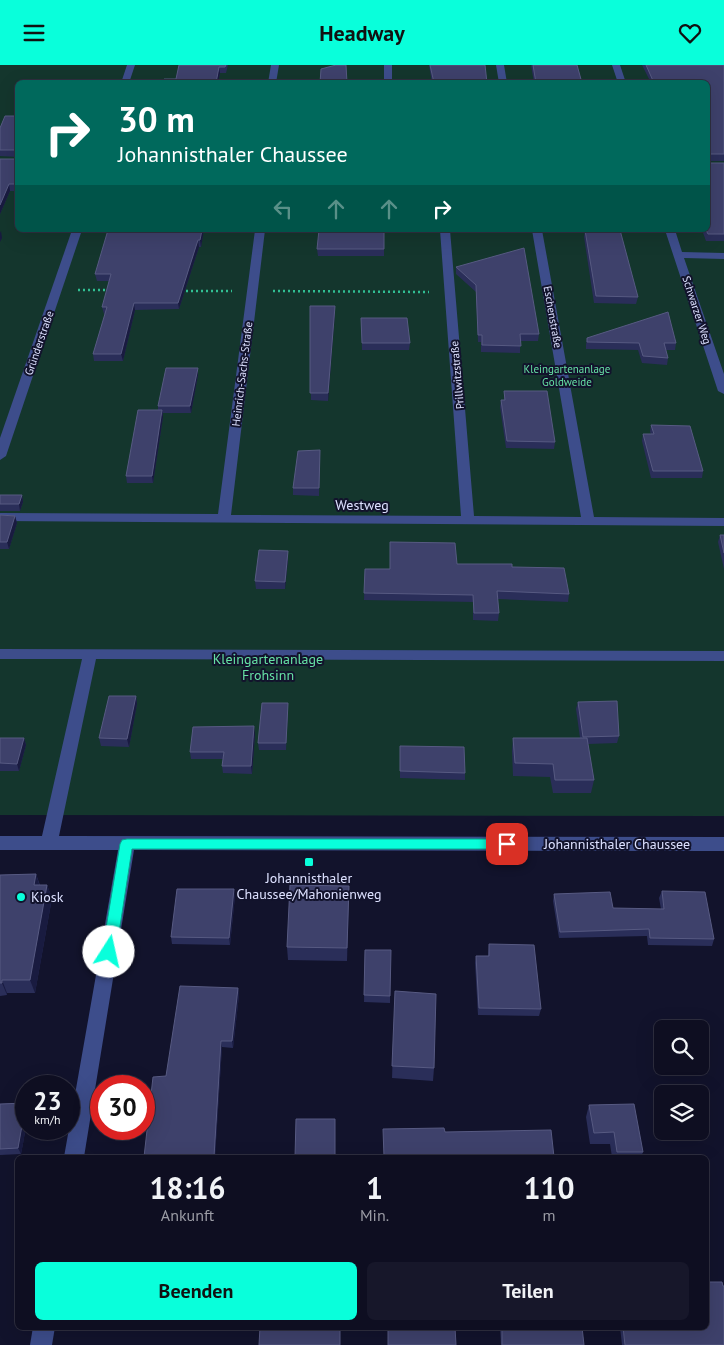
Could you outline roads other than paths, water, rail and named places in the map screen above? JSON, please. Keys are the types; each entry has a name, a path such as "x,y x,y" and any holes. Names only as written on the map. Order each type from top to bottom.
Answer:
{"street":[{"path":"126,80 131,65"},
{"path":"272,80 275,65"},
{"path":"388,65 388,80"},
{"path":"500,65 502,80"},
{"path":"616,65 621,80"},
{"name":"Gründerstraße","path":"0,456 76,232"},
{"name":"Heinrich-Sachs-Straße","path":"224,519 260,232"},
{"name":"Prillwitzstraße","path":"445,232 468,520"},
{"name":"Eschenstraße","path":"537,232 588,522"},
{"name":"Schwarzer Weg","path":"671,232 720,369 724,391"},
{"path":"679,255 724,256"},
{"name":"Westweg","path":"0,517 724,522"},
{"path":"0,654 724,656"},
{"path":"49,843 90,654"},
{"name":"Johannisthaler Chaussee","path":"0,843 724,844"},
{"path":"74,1155 127,844"},
{"path":"41,1345 44,1330"}],"place":[{"name":"Johannisthaler Chaussee/Mahonienweg","path":"309,862"},
{"name":"Kiosk","path":"21,897"}],"park label":[{"name":"Kleingartenanlage Goldweide","path":"567,375"},
{"name":"Kleingartenanlage Frohsinn","path":"268,667"}]}
